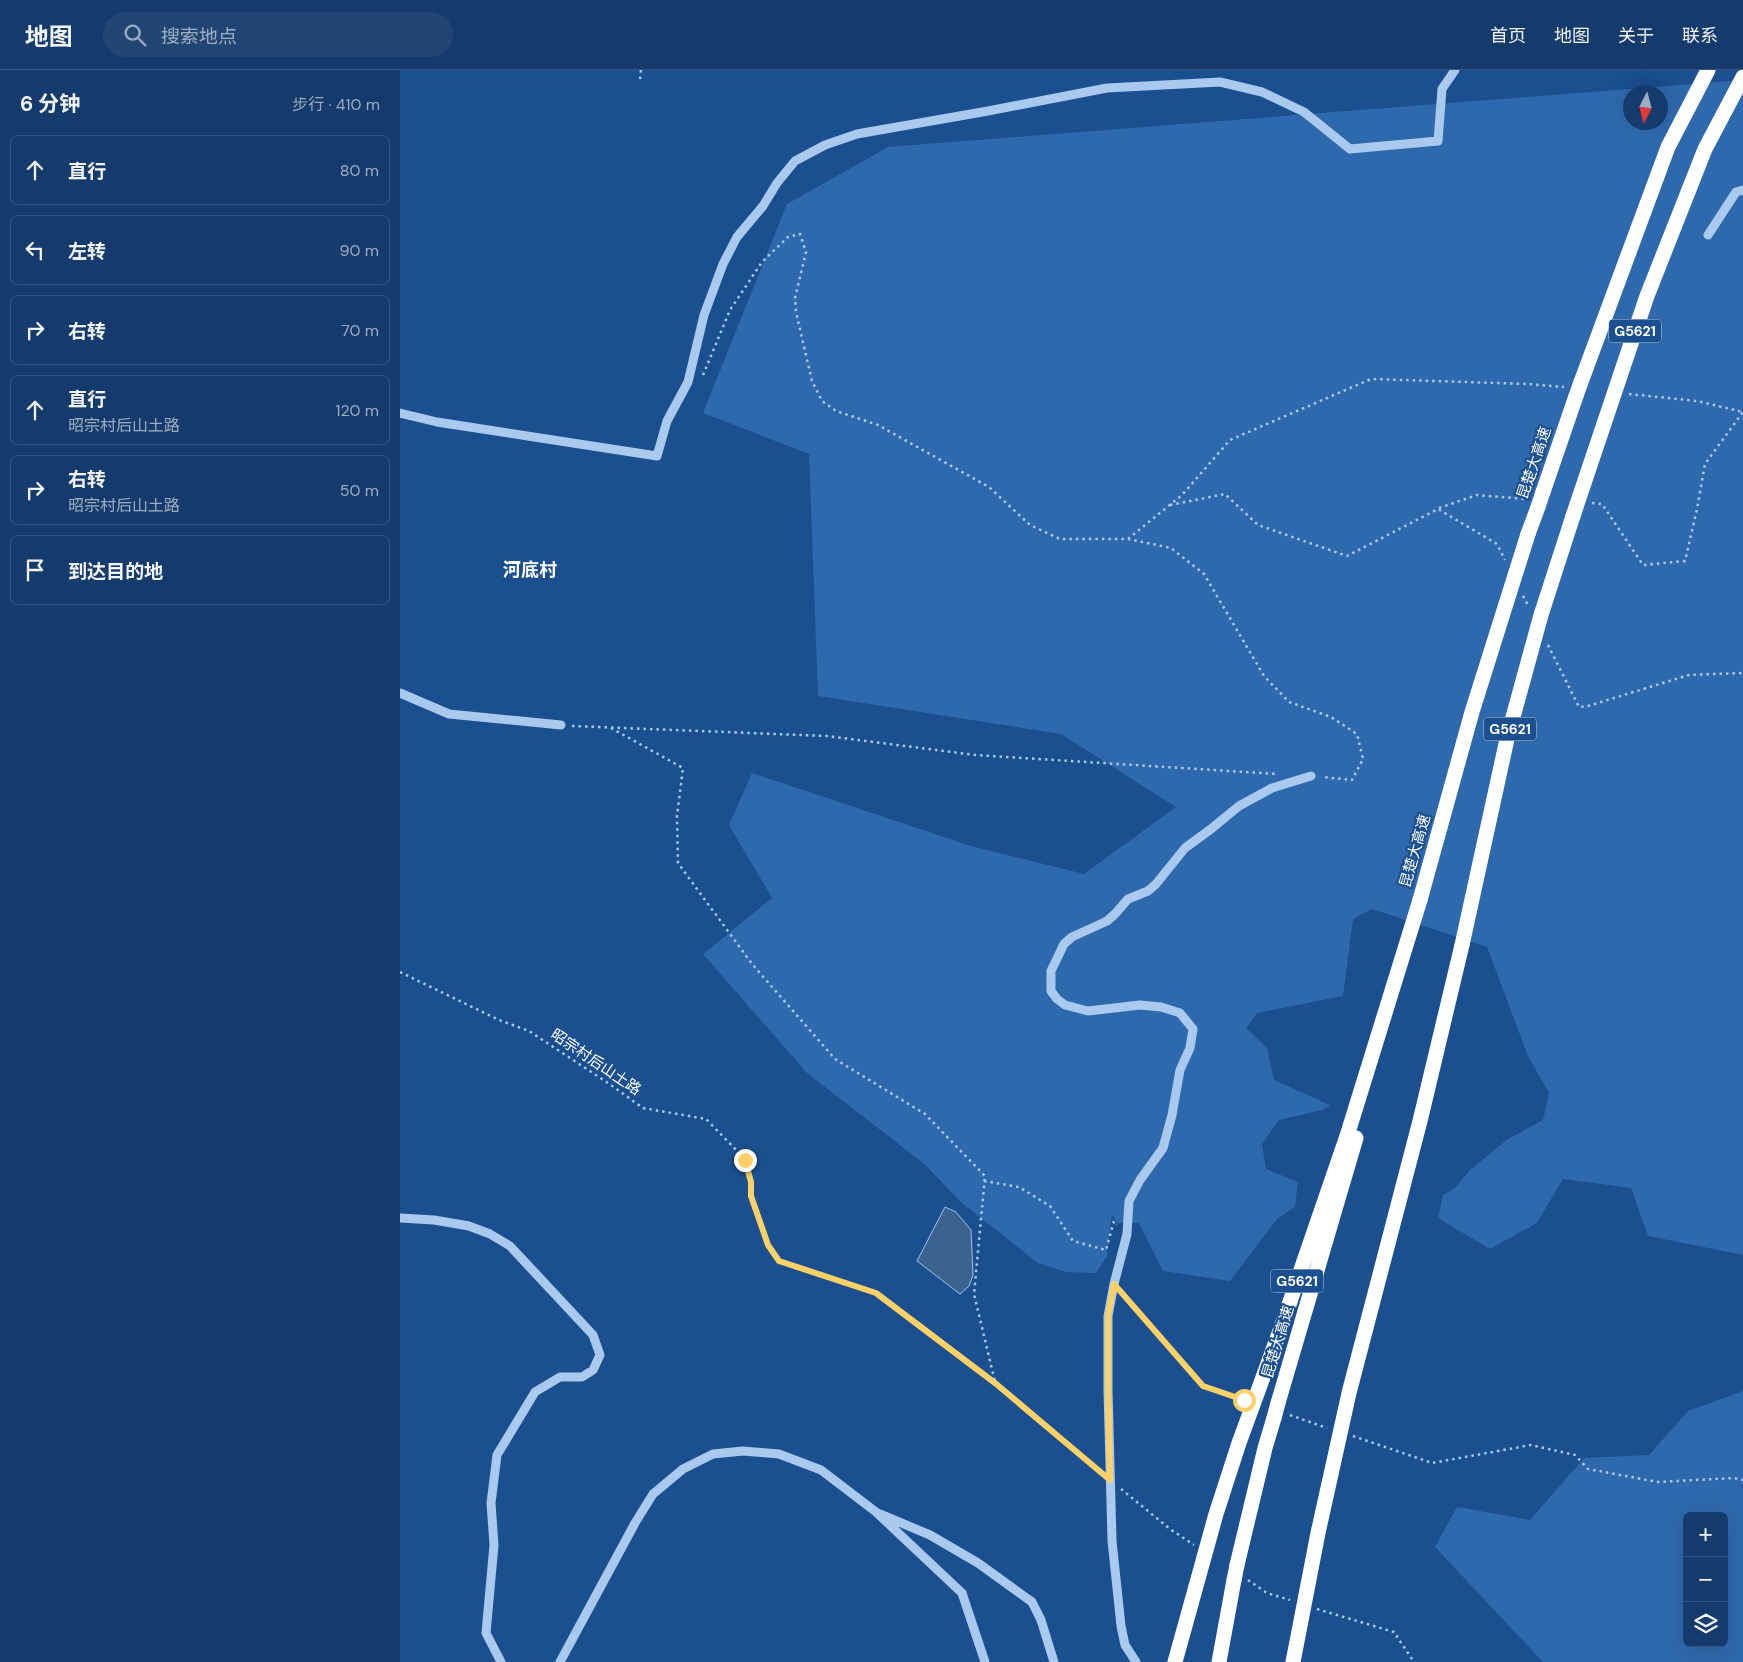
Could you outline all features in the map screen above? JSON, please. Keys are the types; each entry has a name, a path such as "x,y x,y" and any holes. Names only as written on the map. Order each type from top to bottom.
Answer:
{"highway":[{"name":"昆楚大高速","path":"1218,1662 1265,1448 1280,1412 1385,1041 1420,900 1472,712 1528,534 1537,499 1575,389 1668,147 1708,70"},
{"name":"G5621","path":"1293,1662 1348,1393 1420,1121 1462,945 1507,739 1540,615 1647,296 1705,149 1743,77"},
{"name":"G5621","path":"1175,1662 1216,1514 1239,1443 1347,1136 1420,900"}],"street":[{"path":"400,413 437,422 657,456 667,421 688,382 704,315 723,264 737,237 795,161 826,145 857,134 1107,88 1220,82 1262,92 1304,112 1350,149 1438,141 1442,89 1455,70"},
{"path":"1708,234 1736,192 1743,190"},
{"path":"400,693 449,714 562,726"},
{"path":"1136,1662 1125,1645 1119,1612 1112,1541 1108,1316 1127,1234 1129,1201 1140,1180 1163,1148 1172,1115 1180,1070 1190,1048 1193,1029 1180,1013 1161,1007 1140,1005 1088,1011 1065,1005 1056,999 1051,991 1051,971 1064,944 1072,937 1107,921 1116,914 1128,899 1148,891 1185,848 1240,806 1272,788 1311,776"},
{"path":"400,1218 434,1220 469,1226 490,1234 510,1246 593,1335 600,1355 592,1370 582,1377 560,1377 535,1392 497,1455 491,1503 494,1545 486,1633 501,1662"},
{"path":"560,1662 635,1523 653,1494 683,1469 713,1454 742,1451 779,1454 821,1470 876,1512 962,1593 985,1662"},
{"path":"876,1512 930,1535 978,1563 1032,1602 1041,1620 1054,1662"}],"path":[{"path":"640,79 641,70"},
{"path":"688,382 702,376 730,310 762,262 788,236 800,234 806,252 795,298 796,312 812,381 822,401 836,411 878,425 989,487 1030,525 1060,539 1128,539 1171,548 1204,574 1264,676 1289,702 1331,717 1357,734 1363,759 1352,780 1311,776"},
{"path":"1128,539 1182,495 1230,440 1371,379 1528,384 1575,389"},
{"path":"1587,503 1602,504 1643,564 1685,561 1697,509 1704,464 1743,412 1697,401 1624,394"},
{"path":"1170,505 1225,494 1258,525 1347,556 1438,508 1477,495 1537,499"},
{"path":"1438,508 1497,544 1506,561"},
{"path":"1523,595 1532,612"},
{"path":"1544,638 1579,707 1588,706 1689,675 1743,673"},
{"path":"562,726 827,736 975,755 1283,774"},
{"path":"611,727 683,768 677,816 678,863 752,964 835,1059 925,1114 985,1176 974,1294 995,1383"},
{"name":"昭宗村后山土路","path":"400,972 499,1020 529,1032 643,1108 706,1119 745,1160 751,1182 751,1196 768,1245 779,1261 876,1293 995,1383 1170,1529 1197,1547"},
{"path":"984,1181 1019,1187 1050,1206 1073,1241 1106,1250 1114,1221 1127,1234"},
{"path":"1114,1284 1203,1386 1244,1400"},
{"path":"1280,1412 1331,1429"},
{"path":"1349,1435 1432,1463 1531,1445 1575,1455 1588,1469 1658,1482 1734,1478 1743,1480"},
{"path":"1238,1574 1267,1593 1295,1602"},
{"path":"1313,1608 1394,1632 1414,1662"}],"shaded area":[{"path":"1731,81 1743,89 1743,1255 1648,1236 1631,1188 1563,1179 1537,1223 1490,1249 1438,1218 1443,1195 1455,1188 1470,1170 1508,1139 1543,1120 1549,1093 1528,1056 1487,947 1372,909 1353,919 1343,996 1257,1013 1246,1028 1267,1048 1274,1080 1330,1105 1322,1110 1279,1120 1262,1144 1266,1169 1298,1182 1295,1207 1277,1219 1230,1281 1163,1271 1139,1223 1117,1223 1112,1214 1107,1256 1096,1273 1066,1272 1038,1263 962,1203 923,1163 807,1073 703,954 772,898 729,825 752,773 971,846 1084,874 1176,807 1061,734 818,696 809,454 703,413 787,204 888,147 1623,89 1623,130 1668,130 1668,86"},
{"path":"945,1207 956,1212 971,1230 973,1275 969,1286 960,1294 917,1261"},
{"path":"1743,1391 1743,1662 1543,1662 1435,1547 1457,1507 1530,1520 1584,1458 1649,1455 1688,1411"}],"district":[{"name":"河底村","path":"530,570"}],"route":[{"path":"745,1160 751,1182 751,1196 768,1245 779,1261 876,1293 995,1383 1110,1480 1108,1316 1114,1284 1203,1386 1244,1400"}]}
